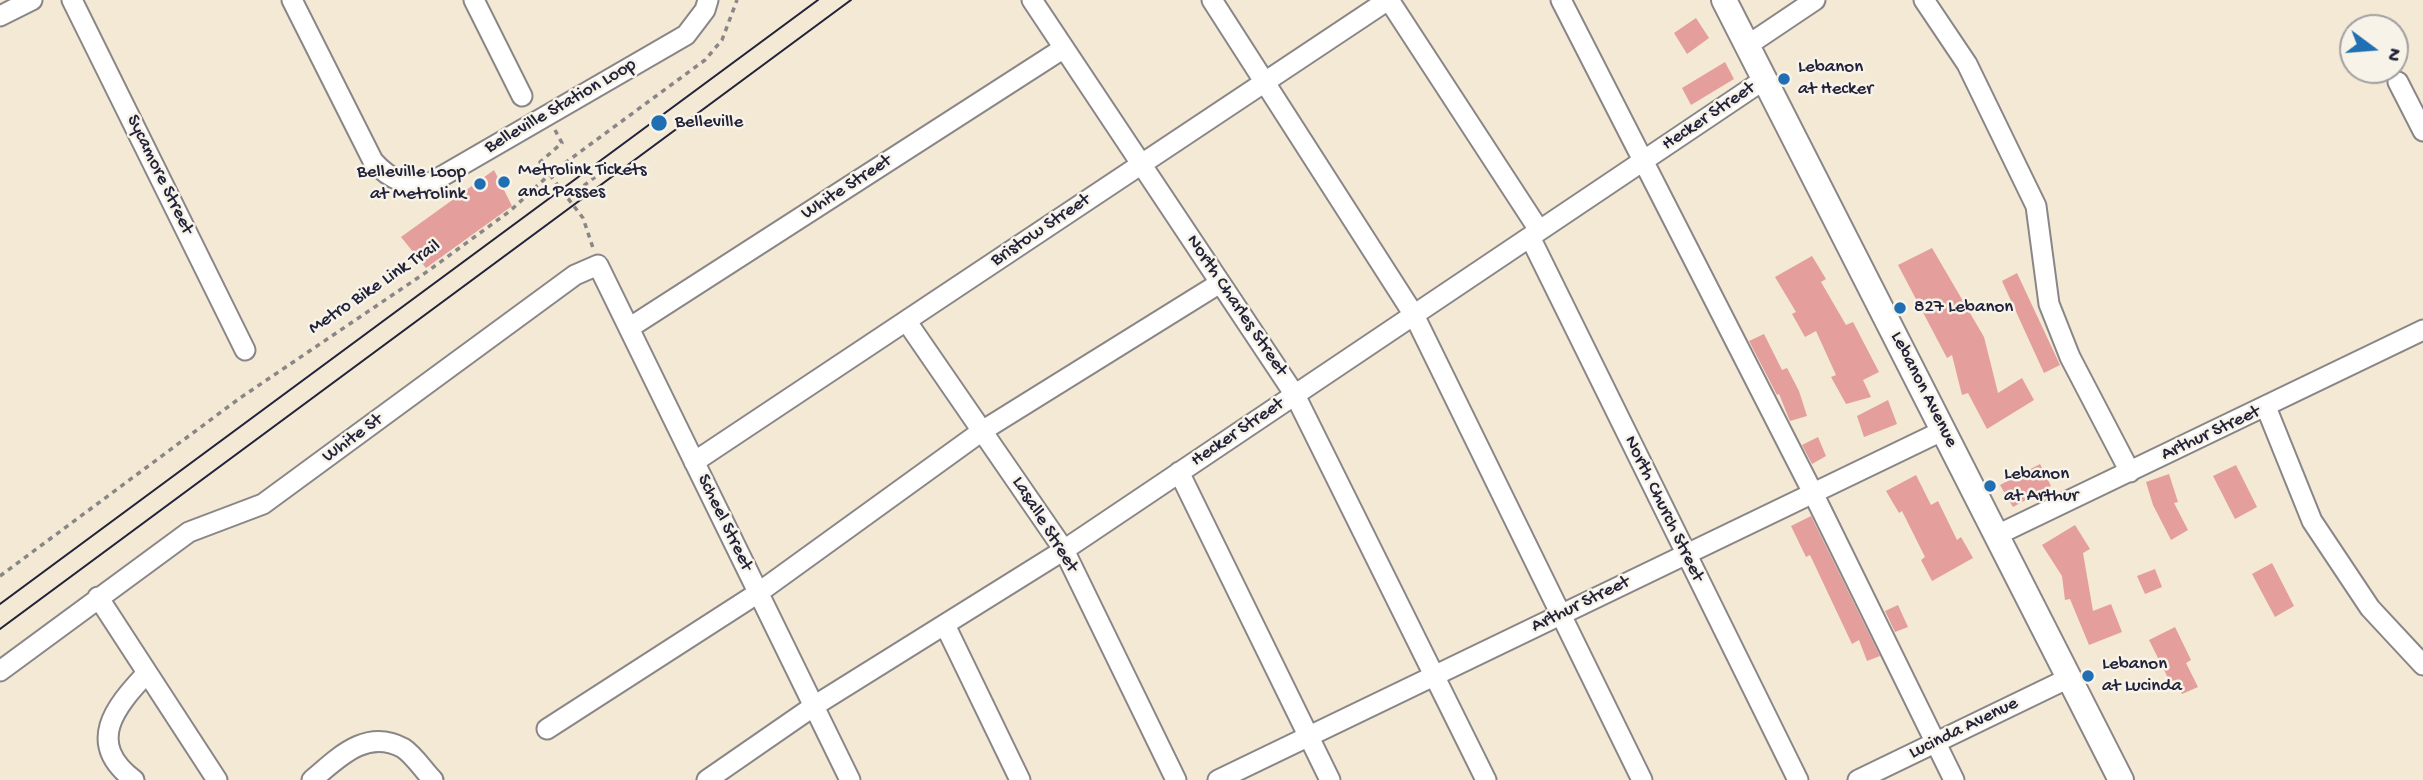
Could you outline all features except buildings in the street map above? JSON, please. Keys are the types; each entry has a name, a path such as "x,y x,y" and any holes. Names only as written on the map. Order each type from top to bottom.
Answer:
{"main road":[{"name":"Lebanon Avenue","path":"1724,0 2120,780"}],"street":[{"path":"0,16 32,0"},
{"name":"Sycamore Street","path":"72,0 244,350"},
{"name":"Belleville Station Loop","path":"292,0 373,162 383,172 414,186 432,182 686,35 705,10 708,0"},
{"path":"474,0 522,96"},
{"name":"North Charles Street","path":"1032,0 1295,395 1486,780"},
{"path":"1212,0 1414,315 1642,780"},
{"name":"Bristow Street","path":"694,462 1388,0"},
{"name":"North Church Street","path":"1388,0 1534,233 1685,555 1798,780"},
{"path":"1560,0 1645,160 1954,780"},
{"path":"1748,45 1815,0"},
{"path":"1924,0 1967,64 2036,206 2049,304 2070,357 2130,472"},
{"name":"White Street","path":"629,328 1065,48"},
{"name":"Hecker Street","path":"707,780 814,706 1064,550 1765,79"},
{"path":"2399,84 2421,121"},
{"name":"Scheel Street","path":"598,265 850,780"},
{"name":"White St","path":"0,671 189,532 263,504 575,275 598,265"},
{"path":"547,729 758,593 982,430 1220,283"},
{"name":"Lasalle Street","path":"907,322 1064,550 1176,780"},
{"name":"Arthur Street","path":"1997,535 2423,330"},
{"path":"2266,407 2312,522 2370,608 2423,665"},
{"name":"Arthur Street","path":"1218,780 1944,430"},
{"path":"1179,472 1330,780"},
{"path":"98,597 214,776 192,780"},
{"path":"944,625 1020,780"},
{"path":"134,780 124,773 114,757 108,741 110,719 118,704 146,674"},
{"name":"Lucinda Avenue","path":"1858,780 2069,678"},
{"path":"312,780 351,747 376,741 403,749 433,780"}],"path":[{"name":"Metro Bike Link Trail","path":"0,576 240,398 510,211 550,174 705,61 729,27 737,0"},
{"path":"568,198 595,177"},
{"path":"562,189 583,218 598,265"}],"tram line":[{"path":"0,604 818,0"},
{"path":"0,629 851,0"}],"place":[{"name":"Lebanon at Hecker","path":"1784,79"},
{"name":"Belleville","path":"659,123"},
{"name":"Metrolink Tickets and Passes","path":"504,182"},
{"name":"Belleville Loop at Metrolink","path":"480,184"},
{"name":"827 Lebanon","path":"1900,308"},
{"name":"Lebanon at Arthur","path":"1990,486"},
{"name":"Lebanon at Lucinda","path":"2088,676"}]}
